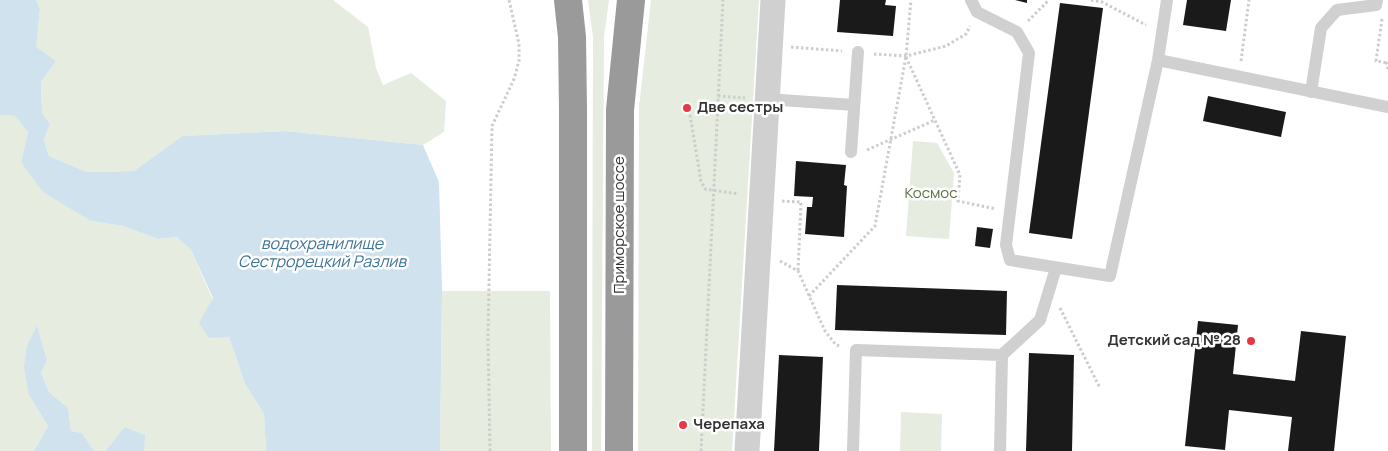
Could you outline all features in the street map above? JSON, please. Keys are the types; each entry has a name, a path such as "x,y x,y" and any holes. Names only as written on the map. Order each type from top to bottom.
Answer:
{"highway":[{"path":"568,0 572,37 574,110 573,451"},
{"name":"Приморское шоссе","path":"619,451 620,110 631,0"}],"street":[{"path":"747,451 768,198 766,99 772,0"}],"lane":[{"path":"974,6 1017,32 1029,53 1008,223 1006,245 1010,260 1110,276 1158,60 1167,0"},
{"path":"1311,92 1321,28 1337,10 1376,2"},
{"path":"851,152 858,52"},
{"path":"1158,60 1388,107"},
{"path":"766,99 854,105"},
{"path":"853,451 856,350 1002,355 1040,320 1056,268"},
{"path":"1000,451 1002,355"}],"path":[{"path":"490,451 488,337 492,126 514,79 519,61 519,44 509,0"},
{"path":"701,451 723,0"},
{"path":"809,296 875,226 906,56 911,0"},
{"path":"1017,32 1049,0"},
{"path":"1091,0 1102,2 1162,34"},
{"path":"1239,76 1249,0"},
{"path":"1376,2 1382,20 1376,61 1387,62 1388,69"},
{"path":"785,47 906,56 946,46 966,34 974,6"},
{"path":"906,56 960,175 958,200 995,209 1008,223"},
{"path":"690,115 701,181 705,189 714,192 801,202 798,270 825,331 836,346 856,350"},
{"path":"851,152 861,152 935,120"},
{"path":"775,258 798,270"},
{"path":"1050,288 1100,388"}],"green space":[{"path":"36,0 333,0 368,27 376,68 383,85 411,73 446,101 444,132 423,145 285,131 182,136 134,171 87,172 49,156 44,140 50,124 42,113 41,82 56,61 35,47 40,9"},
{"path":"588,0 609,0 604,37 601,451 592,451 593,37"},
{"path":"651,0 759,0 732,451 638,451 639,107"},
{"path":"0,115 15,116 28,132 21,162 91,221 123,226 158,239 177,237 191,250 229,337 245,384 264,414 266,451 144,451 144,435 125,427 105,451 94,451 82,433 71,431 68,408 49,392 41,373 47,360 37,325 29,395 48,426 34,451 0,451"},
{"name":"Космос","path":"913,141 937,143 954,173 949,239 906,236"},
{"path":"442,291 550,291 551,451 440,451"},
{"path":"901,412 942,414 941,451 900,451"}],"water":[{"name":"водохранилище Сестрорецкий Разлив","path":"0,0 36,0 40,9 36,47 56,61 41,82 42,113 50,124 44,140 49,156 87,172 134,171 182,136 285,131 423,145 439,182 442,291 440,451 266,451 264,414 245,384 229,337 209,338 199,323 213,298 191,250 177,237 158,239 123,226 91,221 43,192 21,162 28,132 15,116 0,115"},
{"path":"37,325 47,360 41,373 49,392 68,408 71,431 82,433 94,451 34,451 48,426 29,395 24,367 27,346"},
{"path":"125,427 145,435 144,451 105,451"}],"building":[{"path":"840,0 886,0 885,5 896,6 893,36 837,32"},
{"path":"1015,0 1027,0 1027,3"},
{"path":"1187,0 1231,0 1226,31 1183,25"},
{"path":"1060,3 1103,8 1072,239 1029,233"},
{"path":"1208,96 1286,112 1281,137 1203,121"},
{"path":"796,161 846,165 844,185 847,186 844,237 805,234 807,207 812,207 813,197 794,196"},
{"path":"977,227 993,229 990,248 975,246"},
{"path":"837,285 1007,291 1006,335 835,330"},
{"path":"1198,321 1238,325 1233,374 1295,381 1301,331 1346,336 1334,451 1288,451 1292,417 1229,410 1225,450 1185,446"},
{"path":"1029,353 1074,355 1072,451 1026,451"},
{"path":"779,355 823,357 819,451 774,451"}],"place":[{"name":"Две сестры","path":"687,108"},
{"name":"Детский сад № 28","path":"1251,341"},
{"name":"Черепаха","path":"683,425"}]}
